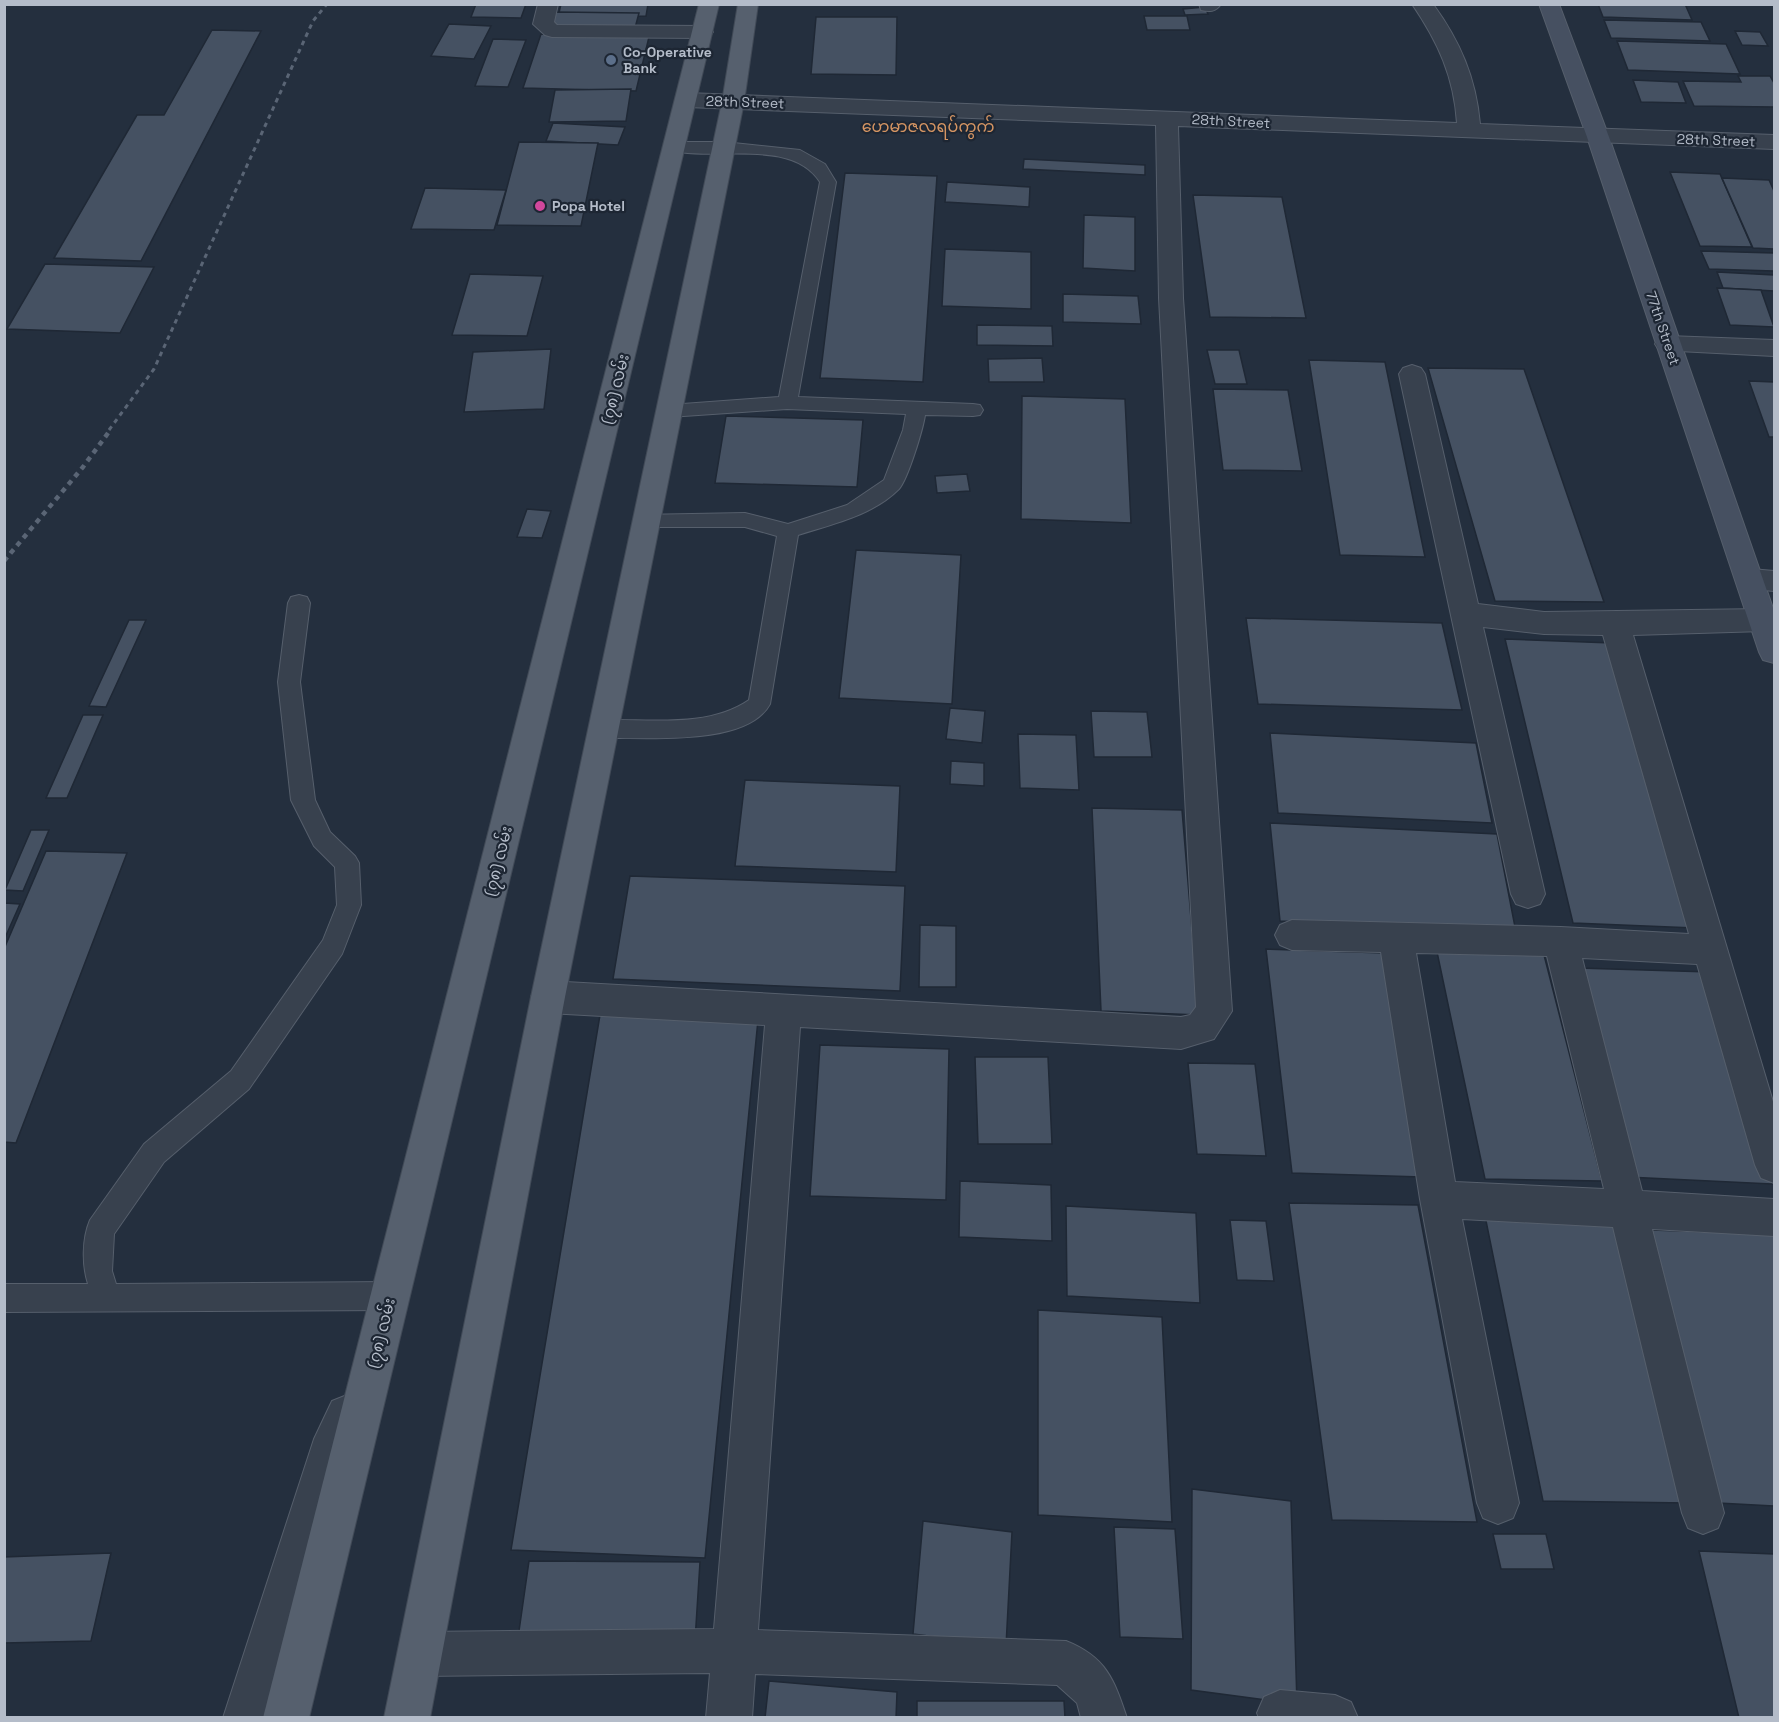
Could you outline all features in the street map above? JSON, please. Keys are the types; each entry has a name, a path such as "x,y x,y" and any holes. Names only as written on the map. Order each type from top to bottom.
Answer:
{"main road":[{"name":"(၇၈) လမ်း","path":"286,1718 709,4"},
{"path":"407,1718 548,997 733,102 748,4"}],"street":[{"path":"548,4 543,24 552,31 703,32"},
{"path":"1422,4 1445,38 1456,63 1466,97 1469,131"},
{"name":"77th Street","path":"1549,4 1598,137 1668,344 1763,580 1764,620 1774,652"},
{"name":"28th Street","path":"687,100 1774,142"},
{"path":"548,997 1181,1033 1201,1028 1214,1011 1171,298 1167,118"},
{"path":"1668,344 1774,348"},
{"path":"1412,374 1528,894"},
{"path":"1467,614 1544,622 1617,624 1764,620"},
{"path":"1617,624 1619,641 1774,1165"},
{"path":"1292,935 1561,942 1712,950"},
{"path":"1396,938 1439,1198 1498,1503"},
{"path":"1561,942 1703,1513"},
{"path":"729,1718 732,1651 784,1011"},
{"path":"1439,1198 1774,1217"},
{"path":"246,1718 335,1439 371,1373"},
{"path":"421,1654 732,1651 1066,1663 1095,1689 1104,1718"},
{"path":"1280,1713 1335,1718"}],"lane":[{"path":"675,147 724,147 800,155 819,168 828,182 787,403"},
{"path":"669,411 787,403 973,410"},
{"path":"646,520 745,520 788,531 854,510 892,484 913,430 916,408"},
{"path":"604,729 707,727 738,719 759,704 788,531"},
{"path":"107,1298 98,1271 100,1230 154,1153 240,1080 333,946 349,905 347,863 322,839 303,800 289,682 299,603"},
{"path":"4,1298 390,1296"}],"building":[{"path":"476,4 526,4 521,18 471,17"},
{"path":"561,4 648,4 646,16 558,17"},
{"path":"1598,4 1685,4 1692,20 1603,17"},
{"path":"1205,7 1208,14 1185,15 1183,9"},
{"path":"556,12 639,13 635,28 552,27"},
{"path":"1144,16 1187,16 1190,30 1147,30"},
{"path":"816,17 897,17 896,75 811,74"},
{"path":"1604,20 1701,22 1710,41 1611,38"},
{"path":"449,24 491,26 474,59 431,56"},
{"path":"212,30 261,31 141,261 54,258 137,115 164,115"},
{"path":"1735,31 1760,32 1768,46 1742,45"},
{"path":"541,34 649,37 636,91 523,88"},
{"path":"493,39 526,40 508,87 475,86"},
{"path":"1617,41 1726,44 1740,74 1628,70"},
{"path":"1738,76 1770,76 1774,83 1774,107 1694,106 1683,81 1741,82"},
{"path":"1633,80 1678,82 1686,103 1641,102"},
{"path":"631,89 626,121 549,122 555,90"},
{"path":"553,123 625,127 618,145 546,141"},
{"path":"519,142 598,143 581,226 497,225"},
{"path":"1024,159 1145,165 1145,175 1023,169"},
{"path":"1670,172 1720,174 1752,247 1700,246"},
{"path":"845,173 937,176 923,382 820,378"},
{"path":"1722,178 1769,180 1774,191 1774,249 1753,248"},
{"path":"947,182 1030,187 1029,207 945,202"},
{"path":"425,188 506,190 494,230 411,229"},
{"path":"1193,195 1282,197 1306,318 1210,317"},
{"path":"1084,215 1135,217 1135,271 1083,268"},
{"path":"945,249 1031,252 1031,309 942,306"},
{"path":"1701,251 1774,253 1774,271 1709,269"},
{"path":"45,264 154,267 120,333 7,329"},
{"path":"1717,272 1774,275 1774,291 1723,288"},
{"path":"470,274 543,276 527,336 452,335"},
{"path":"1717,288 1761,290 1774,327 1730,325"},
{"path":"1063,294 1138,296 1141,324 1063,322"},
{"path":"977,325 1052,326 1053,346 977,345"},
{"path":"551,349 544,409 464,412 473,352"},
{"path":"1207,350 1239,350 1247,384 1215,384"},
{"path":"1042,358 1044,382 989,382 988,359"},
{"path":"1309,360 1385,362 1425,557 1340,555"},
{"path":"1428,368 1524,369 1604,602 1495,601"},
{"path":"1749,381 1774,382 1774,437 1769,437"},
{"path":"1213,389 1288,390 1302,471 1223,470"},
{"path":"1022,396 1125,399 1131,523 1021,519"},
{"path":"726,416 863,420 857,487 715,483"},
{"path":"967,474 970,491 937,493 935,476"},
{"path":"527,509 551,511 542,538 517,537"},
{"path":"856,550 961,555 952,704 839,698"},
{"path":"1246,618 1442,623 1462,710 1258,704"},
{"path":"129,620 146,620 106,707 89,706"},
{"path":"1505,639 1612,643 1695,928 1573,923"},
{"path":"950,708 985,711 982,743 946,739"},
{"path":"1091,711 1147,712 1152,757 1094,757"},
{"path":"83,715 103,715 67,798 46,798"},
{"path":"1270,733 1476,743 1492,823 1278,813"},
{"path":"1018,734 1076,735 1079,790 1020,788"},
{"path":"951,761 984,763 984,786 950,784"},
{"path":"745,780 900,786 896,872 735,866"},
{"path":"1092,808 1182,810 1199,1015 1101,1011"},
{"path":"1270,823 1497,834 1516,932 1280,921"},
{"path":"31,830 49,830 23,891 5,890"},
{"path":"46,851 127,853 16,1143 4,1142 4,949"},
{"path":"630,876 905,886 900,991 613,979"},
{"path":"4,903 20,904 4,940"},
{"path":"920,925 956,926 956,987 919,987"},
{"path":"1266,949 1385,953 1422,1177 1292,1173"},
{"path":"1437,952 1544,955 1602,1181 1485,1179"},
{"path":"1578,968 1710,972 1772,1184 1627,1177"},
{"path":"600,1015 758,1020 705,1558 511,1550"},
{"path":"820,1045 949,1049 946,1200 810,1196"},
{"path":"975,1057 1048,1057 1052,1144 978,1144"},
{"path":"1188,1063 1255,1064 1266,1156 1197,1154"},
{"path":"960,1181 1051,1185 1052,1241 959,1237"},
{"path":"1289,1203 1418,1205 1477,1522 1332,1520"},
{"path":"1066,1206 1196,1213 1200,1303 1067,1296"},
{"path":"1485,1216 1614,1217 1688,1503 1543,1501"},
{"path":"1230,1220 1266,1221 1274,1281 1237,1280"},
{"path":"1651,1230 1774,1234 1774,1506 1718,1503"},
{"path":"1038,1310 1162,1317 1172,1522 1038,1515"},
{"path":"1192,1489 1291,1501 1297,1704 1191,1690"},
{"path":"923,1521 1012,1532 1006,1646 913,1634"},
{"path":"1114,1527 1175,1529 1183,1639 1120,1637"},
{"path":"1493,1534 1546,1534 1554,1569 1501,1569"},
{"path":"1699,1551 1774,1554 1774,1718 1739,1718"},
{"path":"111,1553 91,1641 4,1643 4,1557"},
{"path":"529,1561 700,1562 695,1641 518,1638"},
{"path":"769,1681 897,1692 896,1718 765,1718"},
{"path":"917,1701 1064,1701 1065,1718 917,1718"}],"railway":[{"path":"109,430 154,369 313,21 327,4"},
{"path":"4,561 83,467 111,429"}],"place":[{"name":"Co-Operative Bank","path":"611,60"},
{"name":"Popa Hotel","path":"540,206"}],"district":[{"name":"ဟေမာဇလရပ်ကွက်","path":"928,126"}]}
